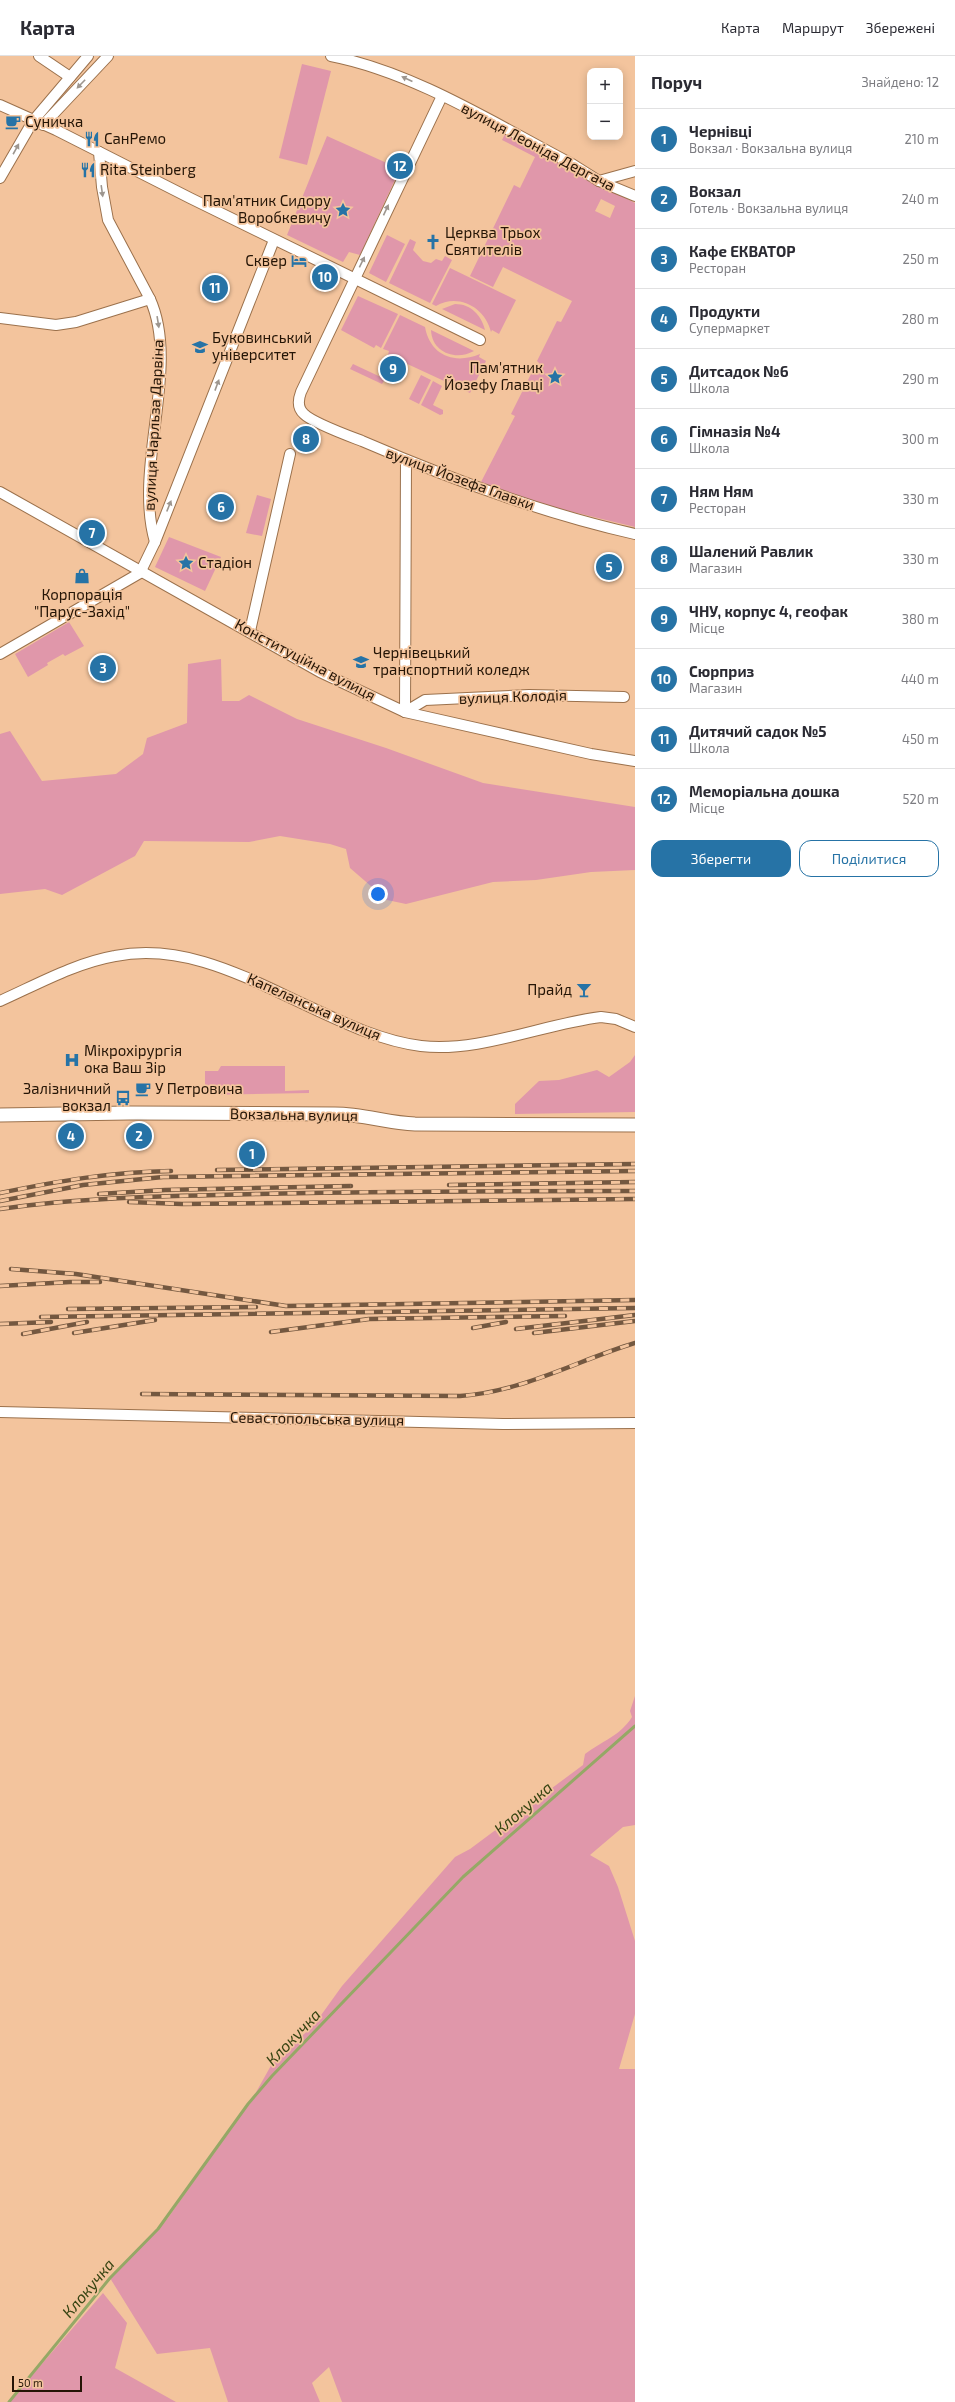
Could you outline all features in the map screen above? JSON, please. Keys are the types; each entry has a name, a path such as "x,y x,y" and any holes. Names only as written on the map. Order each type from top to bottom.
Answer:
{"main road":[{"name":"Вокзальна вулиця","path":"0,1115 129,1113 359,1114 386,1122 415,1124 635,1125"}],"street":[{"path":"39,56 70,77"},
{"path":"0,178 33,120 88,56"},
{"path":"43,126 108,56"},
{"name":"вулиця Леоніда Дергача","path":"331,56 361,62 387,71 442,96 572,164 599,181 635,196"},
{"path":"354,279 442,96"},
{"path":"0,105 99,152 274,240 480,340"},
{"name":"вулиця Чарльза Дарвіна","path":"99,152 102,187 108,220 150,299 157,318 160,352 149,478 148,509 155,542"},
{"path":"599,181 635,171"},
{"path":"0,654 141,571 155,542 274,240"},
{"name":"вулиця Йозефа Главки","path":"354,279 298,401 304,415 406,460 480,488 581,522 635,534"},
{"path":"0,318 56,325 76,322 150,299"},
{"path":"250,632 290,454"},
{"path":"405,712 406,460"},
{"name":"Конституційна вулиця","path":"0,492 320,672 405,712 591,754 635,761"},
{"name":"вулиця Колодія","path":"405,712 425,700 529,694 624,697"},
{"name":"Капеланська вулиця","path":"0,1001 44,981 106,958 126,954 153,953 179,956 215,965 359,1029 392,1040 420,1046 454,1047 601,1017 616,1019 635,1027"},
{"name":"Севастопольська вулиця","path":"0,1412 503,1424 635,1422"}],"shaded area":[{"path":"302,64 331,71 307,165 279,158"},
{"path":"505,134 635,203 635,527 540,504 481,482 515,416 511,414 531,374 536,374 541,365 537,361 557,321 561,322 572,301 503,267 493,287 470,276 514,185 520,188 535,157 502,140","holes":["601,199 615,206 610,218 595,211"]},
{"path":"327,136 400,169 360,255 349,252 343,262 287,235"},
{"path":"387,235 405,244 386,282 369,273"},
{"path":"410,239 416,242 413,250 423,261 431,263 436,259 442,261 445,256 452,260 430,303 389,283"},
{"path":"450,268 516,300 499,334 492,330 491,332 488,323 483,316 477,309 470,305 453,301 444,302 436,306 432,304"},
{"path":"358,296 398,314 381,348 376,345 374,348 341,330"},
{"path":"455,304 466,306 474,311 481,320 485,330 442,309"},
{"path":"400,315 425,327 432,345 445,355 452,358 461,358 480,354 479,357 486,361 470,393 388,355 389,351 383,349"},
{"path":"431,330 474,351 460,355 446,353 440,349 432,338"},
{"path":"353,364 385,379 382,384 350,369"},
{"path":"421,375 431,380 419,404 409,399"},
{"path":"433,381 442,386 433,405 443,410 443,414 440,415 421,405"},
{"path":"257,495 271,499 262,536 246,533"},
{"path":"169,537 221,557 205,591 155,567"},
{"path":"69,622 84,646 65,656 63,654 47,663 48,665 28,677 15,654"},
{"path":"221,659 222,701 239,701 249,695 297,719 386,748 483,783 635,807 635,870 591,872 536,880 493,882 406,904 387,900 350,868 346,849 330,844 280,836 249,842 144,841 135,856 62,895 45,889 0,894 0,734 10,731 42,781 116,774 143,754 147,738 187,723 188,664"},
{"path":"635,1055 635,1112 515,1114 515,1104 539,1081 559,1080 597,1070 609,1077 630,1062"},
{"path":"221,1066 285,1066 285,1091 309,1090 309,1093 205,1095 205,1071 218,1071"},
{"path":"635,1696 635,1825 623,1827 590,1855 609,1866 618,1887 635,1941 635,2014 619,2069 635,2069 635,2402 342,2402 329,2367 312,2383 320,2402 228,2402 210,2348 157,2354 110,2278 168,2218 255,2094 273,2062 314,2025 342,1986 455,1857 470,1849 583,1765 585,1754 616,1734 627,1724 632,1717 630,1711"},
{"path":"103,2293 127,2323 115,2368 176,2402 9,2402"}],"waterway":[{"name":"Клокучка","path":"9,2402 110,2278 158,2229 248,2104 272,2076 463,1877 635,1726"}],"railway":[{"path":"217,1170 635,1164"},
{"path":"0,1193 106,1175 171,1171"},
{"path":"0,1201 83,1185 163,1177 635,1171"},
{"path":"449,1185 635,1182"},
{"path":"99,1194 165,1190 351,1186"},
{"path":"0,1209 64,1202 193,1196 305,1193 635,1191"},
{"path":"129,1202 182,1204 635,1199"},
{"path":"11,1269 76,1274 286,1306 635,1300"},
{"path":"0,1286 100,1282"},
{"path":"68,1309 256,1307"},
{"path":"41,1317 635,1308"},
{"path":"516,1329 635,1315"},
{"path":"271,1332 369,1319 565,1316"},
{"path":"74,1333 155,1320"},
{"path":"534,1333 635,1321"},
{"path":"0,1324 51,1322"},
{"path":"23,1334 87,1322"},
{"path":"473,1328 506,1322"},
{"path":"142,1394 460,1396 505,1389 549,1375 635,1343"}],"place":[{"name":"Суничка","path":"13,122"},
{"name":"СанРемо","path":"92,139"},
{"name":"Меморіальна дошка","path":"400,166"},
{"name":"Rita Steinberg","path":"88,170"},
{"name":"Пам'ятник Сидору Воробкевичу","path":"343,210"},
{"name":"Церква Трьох Святителів","path":"433,242"},
{"name":"Сквер","path":"299,261"},
{"name":"Сюрприз","path":"325,277"},
{"name":"Дитячий садок №5","path":"215,288"},
{"name":"Буковинський університет","path":"200,347"},
{"name":"ЧНУ, корпус 4, геофак","path":"393,369"},
{"name":"Пам'ятник Йозефу Главці","path":"555,377"},
{"name":"Шалений Равлик","path":"306,439"},
{"name":"Гімназія №4","path":"221,507"},
{"name":"Ням Ням","path":"92,533"},
{"name":"Стадіон","path":"186,563"},
{"name":"Дитсадок №6","path":"609,567"},
{"name":"Корпорацiя \"Парус-Захiд\"","path":"82,576"},
{"name":"Чернівецький транспортний коледж","path":"361,662"},
{"name":"Кафе ЕКВАТОР","path":"103,668"},
{"name":"Прайд","path":"584,990"},
{"name":"Мікрохірургія ока Ваш Зір","path":"72,1060"},
{"name":"У Петровича","path":"143,1089"},
{"name":"Залізничний вокзал","path":"123,1098"},
{"name":"Продукти","path":"71,1136"},
{"name":"Вокзал","path":"139,1136"},
{"name":"Чернівці","path":"252,1154"}]}
